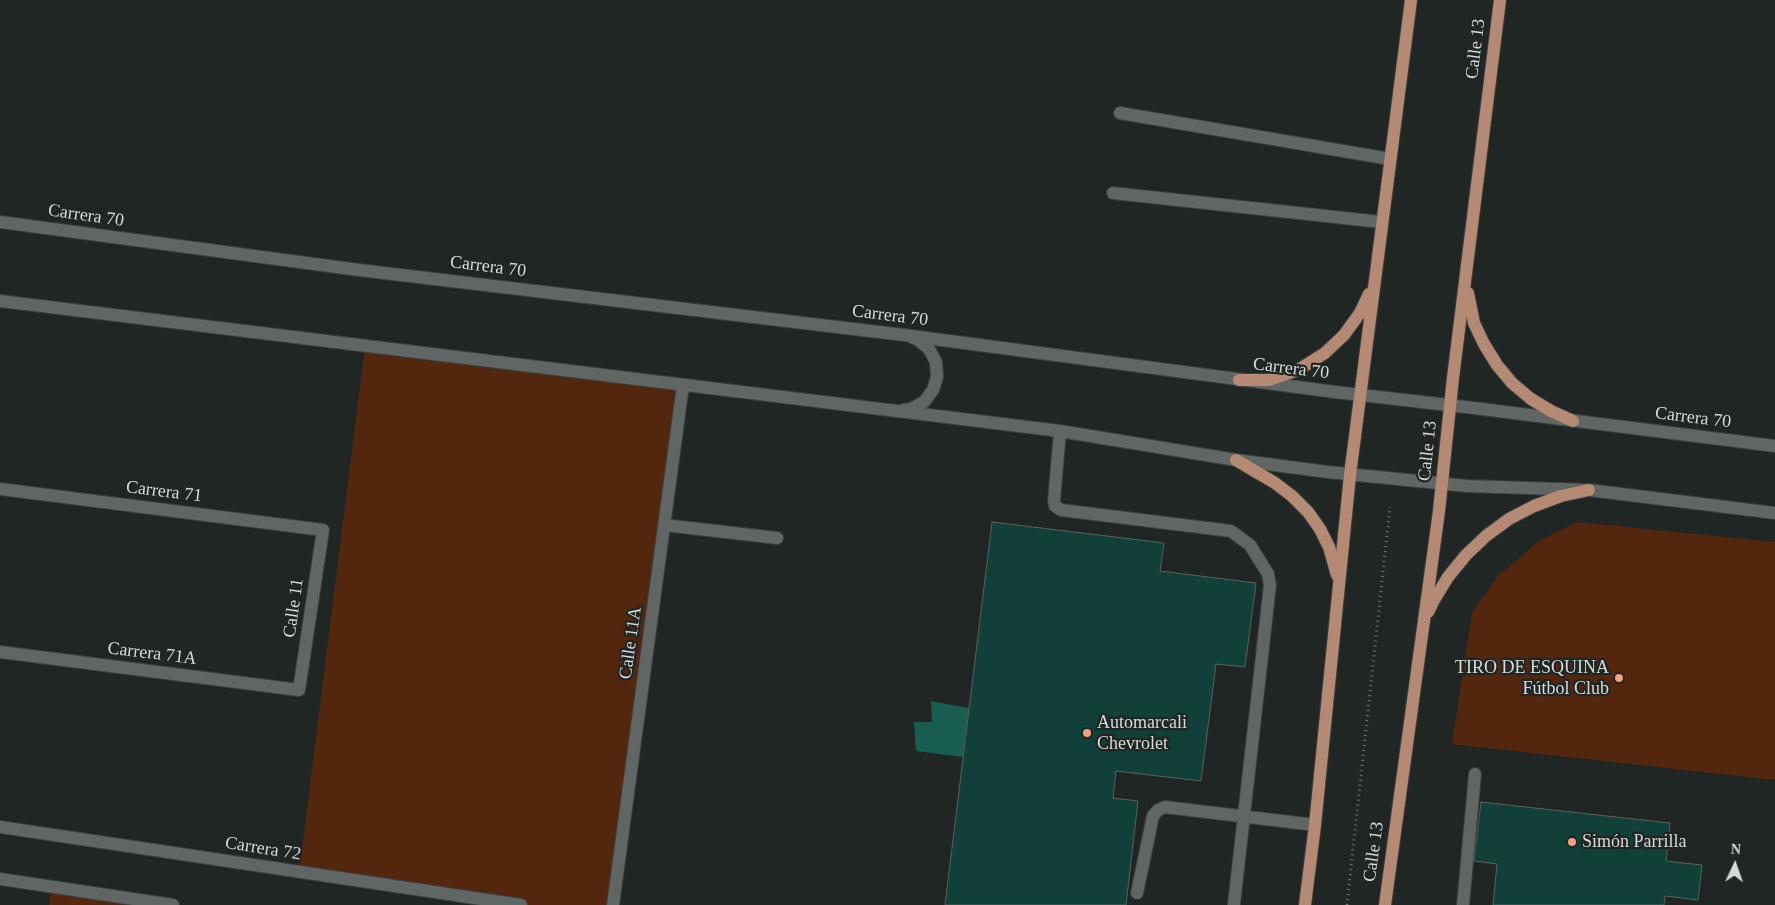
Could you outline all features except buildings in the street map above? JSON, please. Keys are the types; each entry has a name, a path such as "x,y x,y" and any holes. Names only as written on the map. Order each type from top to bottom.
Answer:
{"main road":[{"path":"1305,905 1316,824 1350,475 1411,0"},
{"name":"Calle 13","path":"1385,905 1442,484 1500,0"},
{"path":"1239,380 1269,380 1298,370 1325,353 1344,335 1360,313 1372,288 1376,262"},
{"path":"1466,276 1468,300 1474,323 1497,365 1512,383 1530,399 1573,421"},
{"path":"1236,460 1275,483 1308,512 1320,529 1329,547 1339,586"},
{"path":"1422,626 1434,600 1448,577 1466,555 1486,536 1509,519 1534,506 1561,496 1589,490"}],"street":[{"path":"1120,113 1390,159"},
{"path":"1113,194 1381,222"},
{"name":"Carrera 70","path":"0,222 368,271 904,335 1361,396 1450,405 1775,446"},
{"path":"0,301 1060,431 1236,460 1350,475 1442,484 1589,490 1775,513"},
{"path":"896,410 911,409 924,402 933,390 937,376 936,362 929,349 917,340 904,335"},
{"name":"Calle 11A","path":"613,905 683,385"},
{"path":"1060,431 1055,506 1061,510 1231,531 1250,545 1268,574 1270,585 1234,904"},
{"name":"Carrera 71","path":"0,489 323,530"},
{"path":"664,525 777,538"},
{"name":"Calle 11","path":"300,690 323,530"},
{"name":"Carrera 71A","path":"0,652 300,690"},
{"path":"1463,905 1475,774"},
{"path":"1137,893 1153,816 1158,810 1165,807 1316,824"},
{"name":"Carrera 72","path":"0,827 521,905"},
{"path":"0,879 173,905"}],"path":[{"path":"1347,905 1390,506"}],"shaded area":[{"path":"365,346 683,385 613,905 521,905 299,873"},
{"name":"TIRO DE ESQUINA Fútbol Club","path":"1577,522 1775,542 1775,780 1452,744 1472,612 1497,577 1539,541"},
{"path":"931,701 969,708 963,757 916,751 914,722 932,722"},
{"path":"51,887 173,905 49,905"}],"place":[{"name":"TIRO DE ESQUINA Fútbol Club","path":"1619,678"},
{"name":"Automarcali Chevrolet","path":"1087,733"},
{"name":"Simón Parrilla","path":"1572,842"}]}
